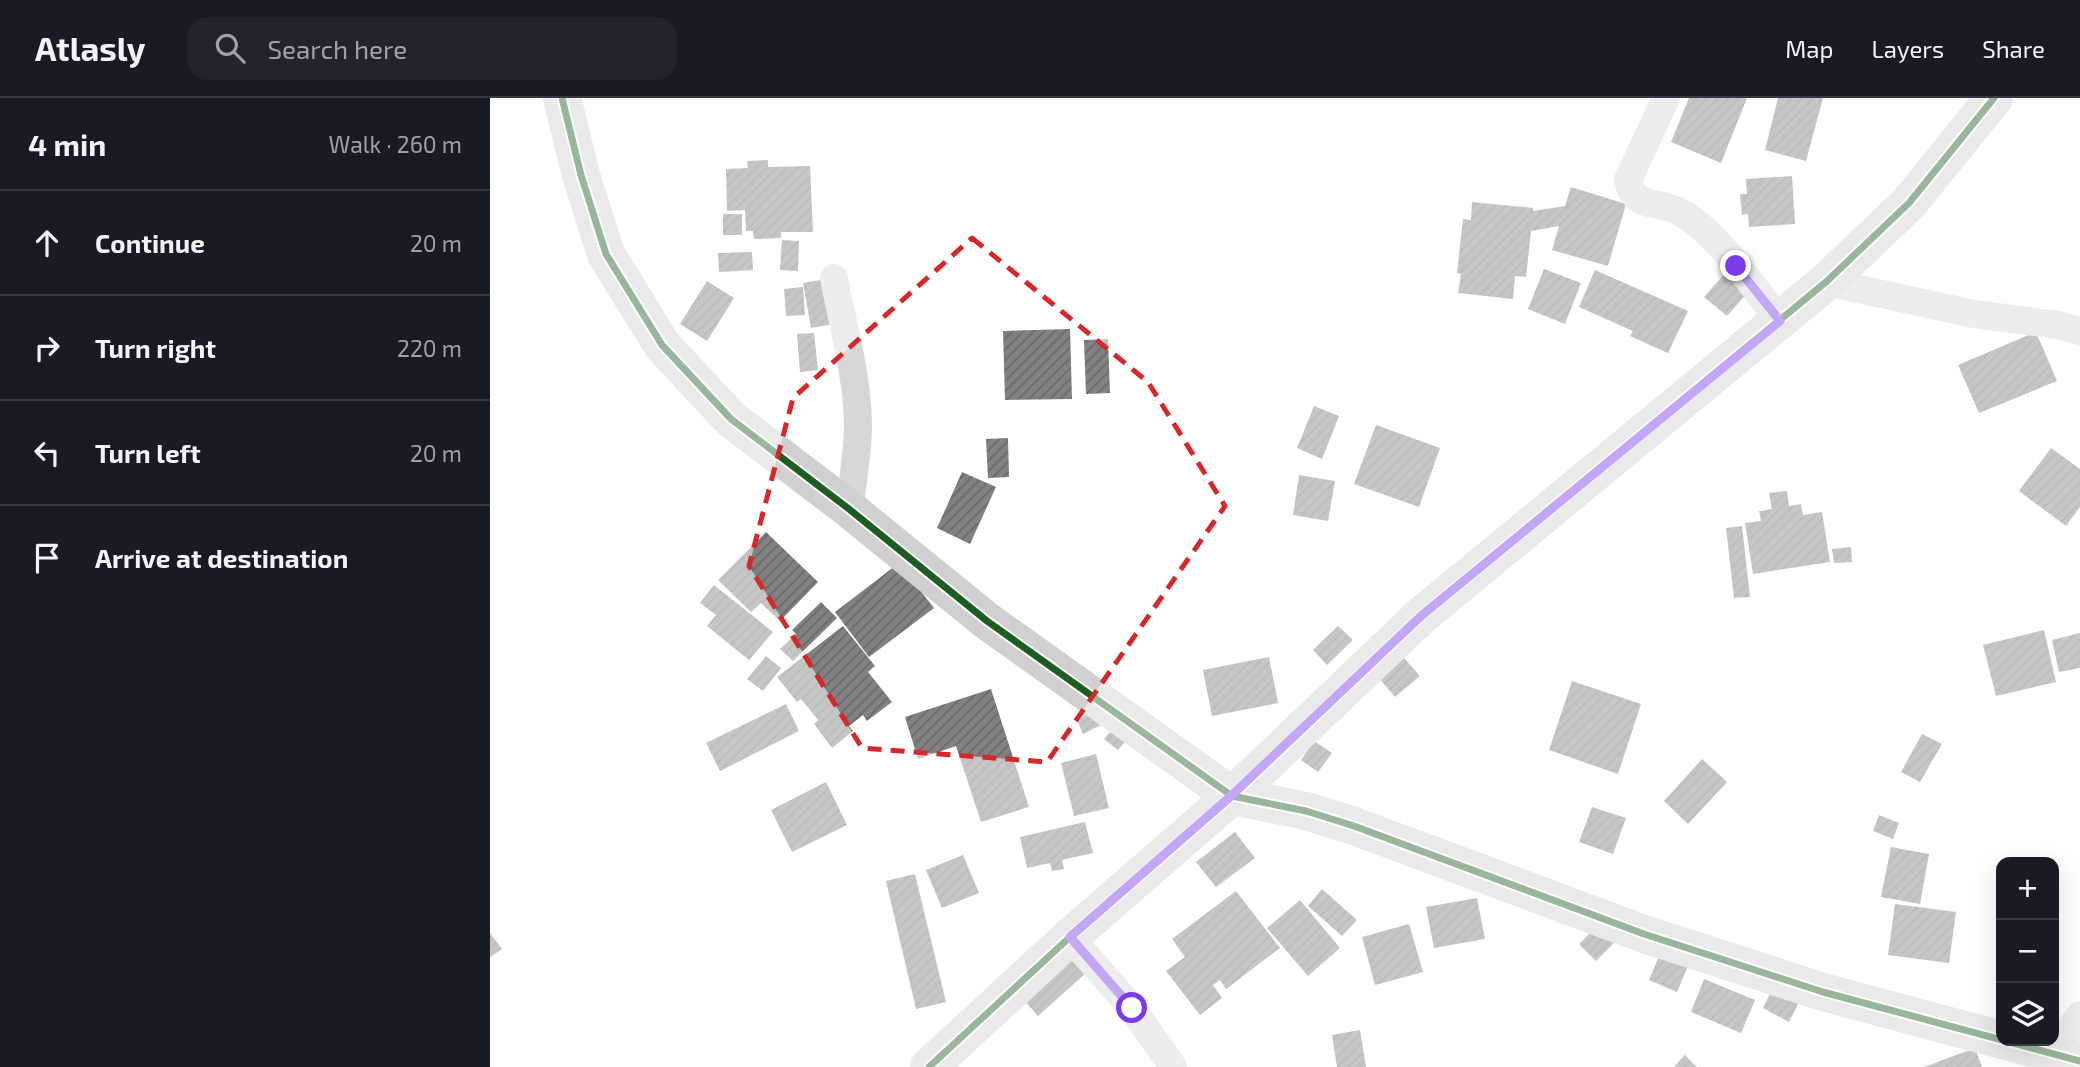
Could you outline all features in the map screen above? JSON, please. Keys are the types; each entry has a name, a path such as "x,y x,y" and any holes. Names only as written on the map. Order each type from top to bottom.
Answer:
{"street":[{"path":"562,98 581,175 606,254 662,345 731,419 849,509 987,621 1231,796 1306,811 1354,826 1644,934 1823,992 2057,1061 2080,1015"},
{"path":"1666,98 1628,180 1630,192 1640,201 1678,211 1702,227 1780,321"},
{"path":"929,1067 1070,937 1231,796 1421,616 1826,282 1909,203 1994,98"},
{"path":"834,278 856,393 856,464 849,509"},
{"path":"1826,282 1973,314 2058,325 2080,331"},
{"path":"1070,937 1132,1008 1173,1067"}],"highlighted area":[{"path":"972,238 1148,382 1225,506 1047,762 862,748 749,566 793,398"}],"building":[{"path":"1689,98 1747,98 1721,163 1671,142"},
{"path":"1778,98 1823,98 1806,161 1765,150"},
{"path":"768,160 768,167 810,166 813,232 781,232 781,238 754,239 753,231 746,231 745,210 727,211 726,169 748,168 747,161"},
{"path":"1792,176 1795,224 1749,227 1748,214 1742,215 1740,194 1747,194 1746,179"},
{"path":"1571,187 1626,204 1608,266 1552,250 1559,226 1531,231 1526,277 1515,276 1513,299 1458,293 1461,274 1457,273 1463,219 1471,220 1472,202 1533,208 1533,211 1565,206"},
{"path":"723,214 742,214 742,235 723,235"},
{"path":"782,240 799,241 798,271 780,270"},
{"path":"752,252 753,270 719,272 718,253"},
{"path":"1544,269 1581,283 1565,324 1528,309"},
{"path":"1595,270 1688,311 1668,353 1630,336 1633,331 1579,307"},
{"path":"1727,271 1749,291 1727,316 1704,297"},
{"path":"826,279 834,324 811,328 803,283"},
{"path":"707,281 734,298 707,341 680,324"},
{"path":"803,287 805,315 786,316 784,289"},
{"path":"1070,329 1072,399 1005,400 1003,331"},
{"path":"2036,332 2057,381 1979,413 1958,365"},
{"path":"814,333 818,370 800,372 797,334"},
{"path":"1108,339 1110,393 1086,394 1084,340"},
{"path":"1314,406 1339,416 1322,459 1297,448"},
{"path":"1376,425 1440,448 1419,507 1354,484"},
{"path":"1008,438 1009,477 988,478 986,439"},
{"path":"2051,448 2080,469 2080,507 2066,526 2019,491"},
{"path":"962,472 996,487 970,544 937,528"},
{"path":"1299,475 1335,481 1328,521 1293,515"},
{"path":"1787,491 1789,506 1801,504 1803,515 1822,512 1830,562 1753,574 1745,523 1761,521 1759,511 1772,509 1769,493"},
{"path":"1742,526 1750,597 1734,598 1726,528"},
{"path":"766,532 818,582 780,621 761,603 751,612 718,580"},
{"path":"1851,547 1852,562 1834,563 1832,549"},
{"path":"899,563 934,608 869,657 835,612"},
{"path":"714,585 773,632 749,660 707,626 716,615 700,603"},
{"path":"821,602 837,618 793,661 780,649 796,634 792,630"},
{"path":"843,626 875,666 868,672 892,702 867,721 863,715 849,726 853,731 832,748 814,724 818,720 801,699 797,702 777,677"},
{"path":"1338,626 1353,640 1327,665 1313,650"},
{"path":"2044,630 2056,682 1996,696 1983,645"},
{"path":"2080,633 2080,668 2059,672 2052,640"},
{"path":"766,656 781,668 763,691 747,679"},
{"path":"1402,656 1420,676 1395,697 1378,677"},
{"path":"1269,657 1278,703 1212,716 1203,670"},
{"path":"1572,681 1641,704 1618,774 1549,750"},
{"path":"991,689 1029,807 981,822 956,746 918,759 905,717"},
{"path":"786,704 799,731 720,771 706,743"},
{"path":"1095,711 1101,725 1083,734 1077,720"},
{"path":"1115,726 1128,738 1118,750 1104,739"},
{"path":"1922,734 1942,744 1920,782 1901,772"},
{"path":"1314,741 1332,753 1318,772 1301,760"},
{"path":"1096,754 1109,808 1074,816 1061,763"},
{"path":"1702,759 1727,782 1688,824 1664,801"},
{"path":"826,782 847,825 792,852 771,810"},
{"path":"1592,807 1626,818 1613,854 1579,842"},
{"path":"1879,815 1899,823 1893,839 1873,831"},
{"path":"1085,822 1093,853 1062,860 1064,869 1052,871 1050,863 1027,868 1020,837"},
{"path":"1235,832 1255,858 1216,887 1196,862"},
{"path":"1891,847 1929,854 1920,904 1881,897"},
{"path":"963,855 979,893 942,908 926,870"},
{"path":"915,874 946,1002 916,1009 886,881"},
{"path":"1322,889 1357,920 1342,936 1308,906"},
{"path":"1236,891 1280,948 1226,989 1220,980 1213,985 1222,998 1200,1015 1166,971 1185,957 1172,939"},
{"path":"1477,898 1485,939 1434,948 1426,907"},
{"path":"1300,900 1340,948 1308,976 1267,928"},
{"path":"1895,904 1956,912 1949,963 1888,955"},
{"path":"1601,922 1618,939 1596,961 1579,944"},
{"path":"1409,924 1423,972 1375,985 1362,937"},
{"path":"490,933 502,949 490,957"},
{"path":"1662,949 1690,961 1677,992 1649,980"},
{"path":"1072,954 1088,971 1038,1016 1023,999"},
{"path":"1704,979 1755,1000 1741,1033 1691,1012"},
{"path":"1773,987 1800,1000 1789,1022 1763,1008"},
{"path":"1360,1030 1366,1067 1337,1067 1332,1035"},
{"path":"1975,1048 1982,1067 1924,1067"},
{"path":"1685,1055 1697,1067 1674,1067"}],"cycle path":[{"path":"562,98 581,175 606,254 662,345 731,419 849,509 987,621 1232,796 1306,811 1354,826 1644,934 1823,992 2080,1061"},
{"path":"929,1067 1070,937 1232,796 1421,616 1826,282 1909,203 1994,98"}],"route":[{"path":"1132,1008 1070,937 1231,796 1421,616 1780,321 1736,266"}]}
